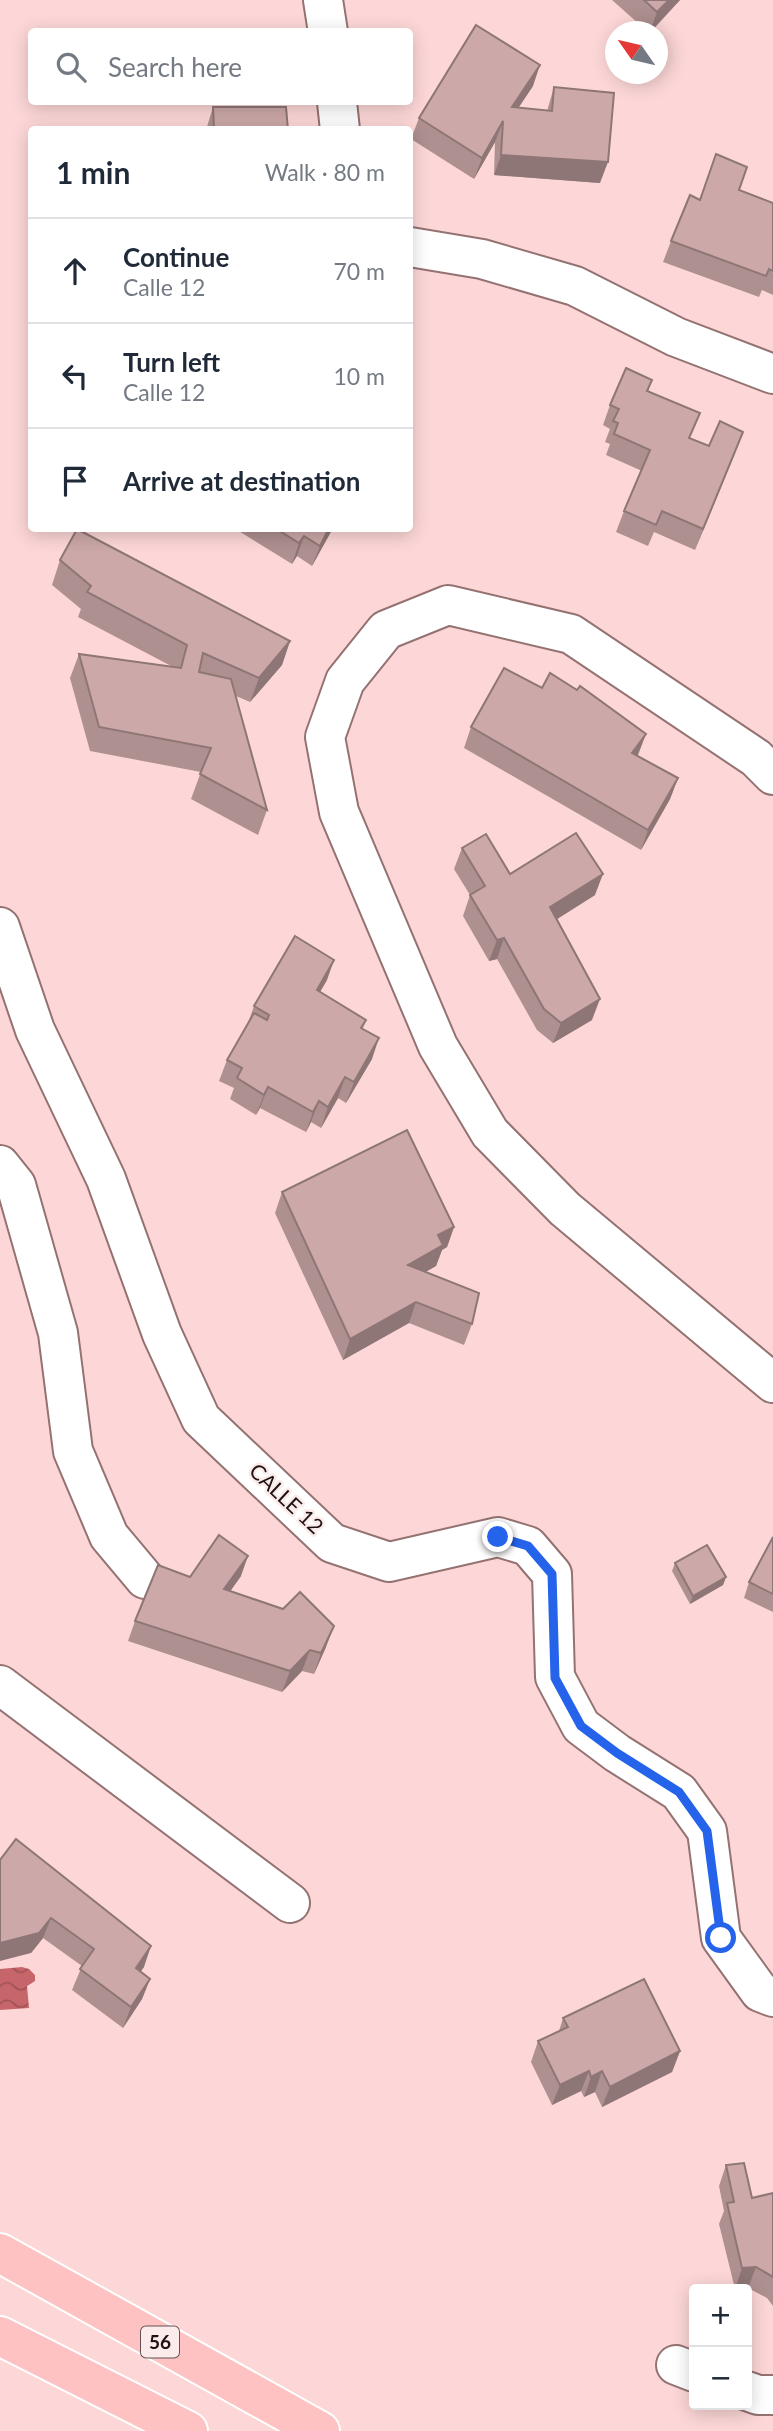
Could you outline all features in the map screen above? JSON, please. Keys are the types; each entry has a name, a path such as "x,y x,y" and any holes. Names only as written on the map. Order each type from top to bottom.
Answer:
{"main road":[{"name":"56","path":"0,2253 320,2431"},
{"path":"0,2336 188,2431"}],"street":[{"path":"323,0 327,28"},
{"path":"337,105 340,126"},
{"path":"413,248 482,260 575,286 676,337 773,374"},
{"path":"773,775 756,758 571,634 448,605 386,630 345,681 325,737 339,812 438,1046 490,1133 565,1209 773,1383"},
{"name":"CALLE 12","path":"0,927 35,1030 106,1180 162,1334 201,1419 332,1543 389,1562 498,1537 528,1546 552,1574 555,1678 581,1726 617,1753 679,1792 707,1831 721,1938 760,1992 773,1997"},
{"path":"0,1165 16,1185 58,1332 73,1451 109,1535 145,1579"},
{"path":"0,1685 290,1903"},
{"path":"752,2393 773,2395"}],"water":[{"path":"22,1967 35,1975 35,1981 27,1986 29,2008 0,2010 0,1969"}],"building":[{"path":"644,0 669,0 657,12"},
{"path":"476,25 540,65 512,107 552,111 554,87 614,93 608,162 501,155 503,121 482,158 419,118"},
{"path":"213,107 286,107 288,126 214,126"},
{"path":"716,154 747,167 739,190 773,203 773,271 769,269 766,276 671,241 690,195 700,200"},
{"path":"626,368 652,380 647,391 700,413 689,438 709,446 720,421 743,432 703,529 662,511 656,525 624,511 650,450 614,434 618,423 613,421 619,409 610,405"},
{"path":"75,532 83,532 290,641 259,678 203,653 199,672 231,679 267,810 200,774 211,748 99,727 79,654 181,668 187,645 87,592 91,586 60,560"},
{"path":"281,532 327,532 320,546 304,536 299,543"},
{"path":"504,668 542,688 550,673 577,690 580,686 646,734 632,753 678,778 648,830 471,727"},
{"path":"576,833 603,874 550,907 600,999 561,1023 544,1009 504,938 497,940 470,895 485,886 462,848 486,834 510,874"},
{"path":"295,936 334,960 317,990 366,1020 361,1028 379,1038 354,1082 345,1077 328,1107 319,1101 313,1112 268,1087 264,1095 237,1078 242,1068 227,1060 254,1013 267,1020 269,1015 254,1006"},
{"path":"407,1130 454,1227 438,1235 443,1245 408,1265 479,1293 472,1324 416,1302 350,1339 282,1192"},
{"path":"219,1535 248,1556 224,1589 283,1609 300,1592 334,1626 321,1653 310,1650 290,1671 135,1621 158,1565 190,1577"},
{"path":"773,1537 773,1594 749,1582"},
{"path":"707,1545 726,1577 693,1596 675,1563"},
{"path":"16,1839 151,1946 136,1968 150,1979 131,2007 80,1969 94,1949 51,1918 39,1933 0,1943 0,1860"},
{"path":"644,1979 680,2051 610,2087 602,2071 591,2077 589,2071 560,2085 538,2041 568,2027 563,2018"},
{"path":"744,2163 752,2198 773,2193 773,2277 756,2267 742,2268 727,2203 734,2202 726,2165"}],"route":[{"path":"498,1537 528,1546 552,1574 555,1678 581,1726 617,1753 679,1792 707,1831 721,1938"}]}
